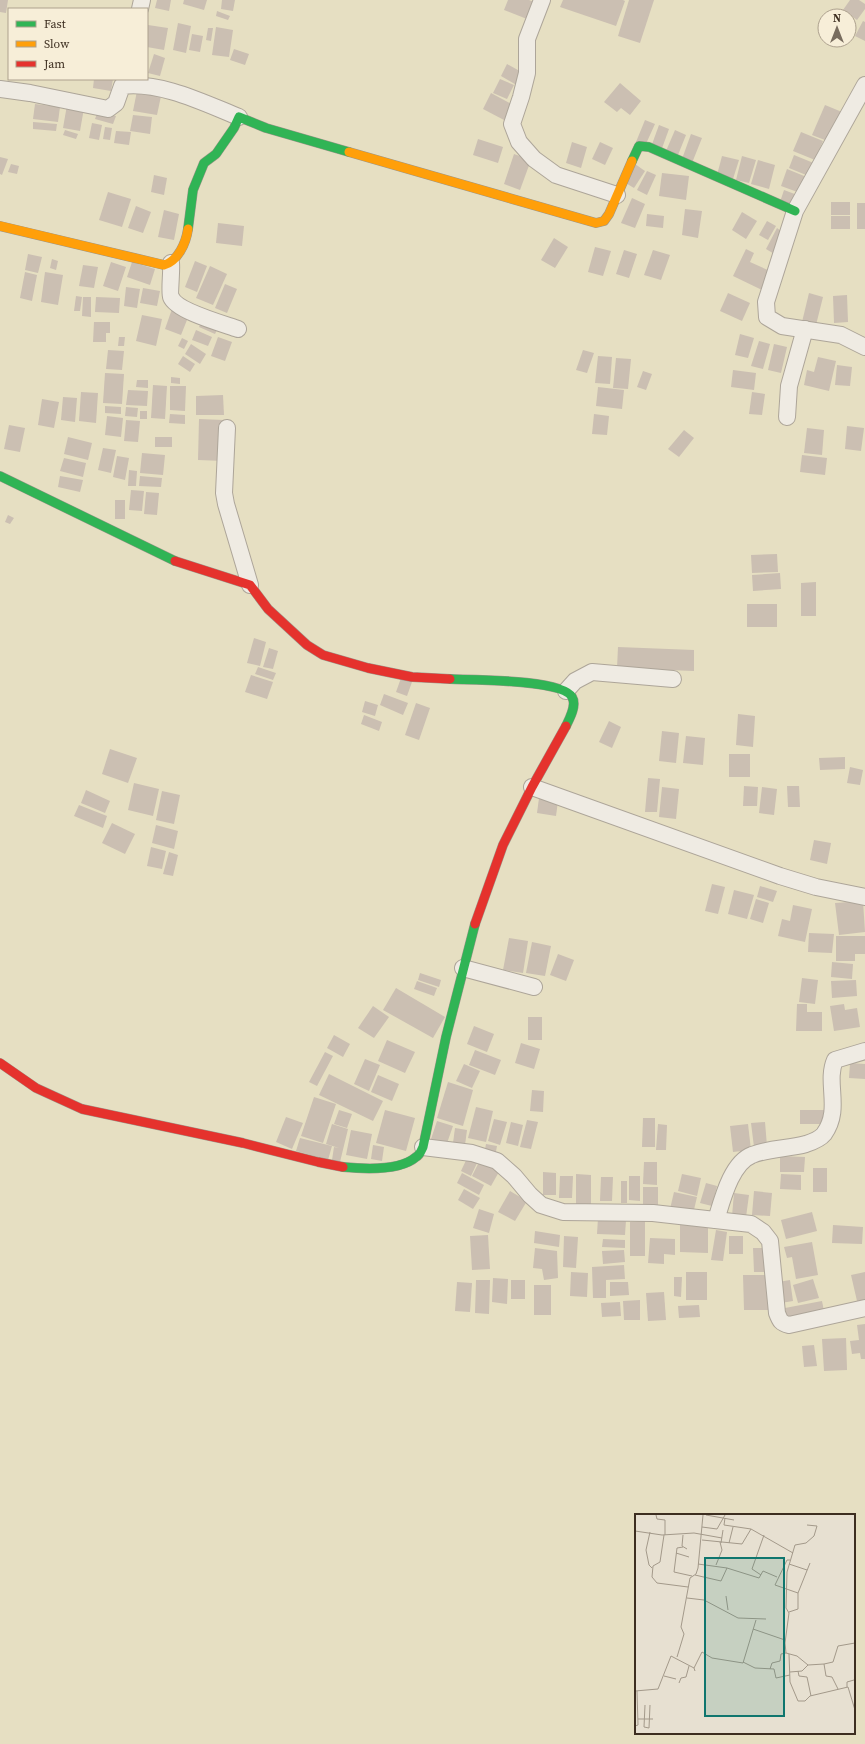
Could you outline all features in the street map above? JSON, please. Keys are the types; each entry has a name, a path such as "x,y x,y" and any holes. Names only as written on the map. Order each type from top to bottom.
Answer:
{"street":[{"path":"542,0 527,39 527,73 512,124 519,142 534,159 556,175 617,195"},
{"path":"0,89 30,93 108,109 116,103 122,82 172,91 266,128 596,223 604,221 609,214 637,149 643,146 649,147 795,211"},
{"path":"865,85 795,211 766,302 767,317 782,326 840,335 865,348"},
{"path":"0,226 136,259 164,265 171,263 180,252 187,236 193,190 204,163 216,154 234,128 239,117"},
{"path":"171,263 172,280 170,296 175,304 238,329"},
{"path":"787,416 789,386 805,329"},
{"path":"0,1063 20,1080 34,1089 76,1108 268,1149 310,1161 364,1168 398,1165 415,1159 423,1147 446,1037 463,968 483,900 503,846 532,787 573,711 574,702 572,696 566,691 536,683 412,677 368,668 323,655 306,645 268,610 250,585 224,493 227,428"},
{"path":"0,476 178,562 250,585"},
{"path":"566,691 575,681 592,672 672,679"},
{"path":"532,787 780,876 865,897"},
{"path":"463,968 534,987"},
{"path":"716,1220 735,1170 741,1162 751,1155 795,1147 824,1135 833,1114 832,1072 835,1060 865,1051"},
{"path":"423,1147 472,1152 497,1161 514,1176 541,1206 552,1210 570,1212 653,1214 751,1224 764,1232 770,1241 777,1313 780,1321 784,1324 789,1325 865,1308"}],"shaded area":[{"path":"0,0 865,0 865,1744 0,1744"}],"building":[{"path":"0,0 8,0 6,13 0,12"},
{"path":"157,0 171,0 169,11 155,8"},
{"path":"184,0 207,0 204,10 183,4"},
{"path":"222,0 235,0 233,11 221,9"},
{"path":"508,0 529,0 534,2 527,19 504,10"},
{"path":"563,0 625,1 616,26 560,7"},
{"path":"629,0 654,0 640,43 618,36"},
{"path":"850,0 859,0 865,4 865,9 857,20 857,8 844,8"},
{"path":"217,11 230,16 228,20 216,16"},
{"path":"863,21 865,22 865,41 857,37 857,32"},
{"path":"178,23 191,26 186,53 173,50"},
{"path":"148,25 168,28 164,50 148,47"},
{"path":"216,27 233,30 229,57 212,55"},
{"path":"208,28 213,28 211,41 206,40"},
{"path":"192,34 203,36 200,52 189,50"},
{"path":"234,49 249,54 245,65 230,60"},
{"path":"154,54 165,58 160,76 148,73"},
{"path":"507,64 525,74 518,86 501,76"},
{"path":"500,79 514,85 507,99 493,93"},
{"path":"94,80 113,80 111,91 93,88"},
{"path":"620,83 641,101 630,115 621,108 617,112 604,102"},
{"path":"137,91 161,96 157,115 133,111"},
{"path":"491,93 513,105 504,120 483,109"},
{"path":"35,104 60,107 58,122 33,119"},
{"path":"67,105 84,108 80,131 63,128"},
{"path":"825,105 842,112 830,142 812,135"},
{"path":"98,111 116,116 113,124 95,119"},
{"path":"133,115 152,117 150,134 130,131"},
{"path":"645,120 655,124 645,146 636,142"},
{"path":"33,122 57,124 56,131 33,129"},
{"path":"92,123 102,125 99,140 89,138"},
{"path":"659,125 669,129 661,151 651,147"},
{"path":"105,127 112,128 110,140 103,139"},
{"path":"65,130 78,134 76,139 63,135"},
{"path":"675,130 686,135 678,155 666,151"},
{"path":"116,131 131,132 129,145 114,143"},
{"path":"801,132 823,141 815,160 793,151"},
{"path":"691,134 702,138 692,163 682,159"},
{"path":"478,139 503,147 498,163 473,155"},
{"path":"572,142 587,147 581,168 566,163"},
{"path":"600,142 613,148 605,165 592,159"},
{"path":"514,154 531,160 520,190 504,184"},
{"path":"794,155 816,164 811,177 789,168"},
{"path":"722,156 739,160 733,179 717,175"},
{"path":"742,156 756,160 749,183 736,180"},
{"path":"0,157 8,159 2,175 0,174"},
{"path":"758,160 775,165 769,189 751,184"},
{"path":"11,164 19,166 17,174 8,172"},
{"path":"635,164 645,171 634,188 624,182"},
{"path":"787,169 809,178 803,194 781,186"},
{"path":"647,171 656,175 647,195 637,190"},
{"path":"662,173 689,176 686,200 659,196"},
{"path":"154,175 167,178 164,195 151,192"},
{"path":"784,190 800,196 796,208 780,202"},
{"path":"108,192 131,199 122,227 99,220"},
{"path":"632,198 645,204 635,228 621,223"},
{"path":"831,202 850,202 850,215 831,215"},
{"path":"857,203 865,203 865,229 857,229"},
{"path":"136,206 151,212 143,233 128,228"},
{"path":"685,209 702,211 698,238 682,235"},
{"path":"164,210 179,214 174,240 158,237"},
{"path":"742,212 757,221 746,239 732,230"},
{"path":"647,214 664,216 663,228 646,226"},
{"path":"831,216 850,216 850,229 831,229"},
{"path":"767,221 776,226 768,240 759,235"},
{"path":"218,223 244,226 242,246 216,243"},
{"path":"777,228 785,234 776,255 766,249"},
{"path":"554,238 568,247 555,268 541,260"},
{"path":"595,247 611,251 603,276 588,272"},
{"path":"746,249 754,253 750,262 770,271 762,290 733,276"},
{"path":"624,250 637,254 629,278 616,274"},
{"path":"653,250 670,255 661,280 644,275"},
{"path":"28,254 42,257 38,273 25,270"},
{"path":"52,259 58,261 56,270 50,268"},
{"path":"195,261 207,266 197,292 185,287"},
{"path":"111,262 126,267 118,291 103,286"},
{"path":"132,262 155,269 150,285 127,277"},
{"path":"83,265 98,267 94,288 79,286"},
{"path":"210,266 227,274 213,305 196,298"},
{"path":"25,272 37,275 32,301 20,298"},
{"path":"45,272 63,275 58,305 41,302"},
{"path":"225,284 237,289 227,313 215,308"},
{"path":"126,287 140,289 137,308 124,306"},
{"path":"143,288 160,291 157,306 140,303"},
{"path":"728,293 750,303 742,321 720,311"},
{"path":"809,293 823,297 816,325 802,322"},
{"path":"847,295 848,322 834,323 833,296"},
{"path":"76,296 82,297 80,311 74,311"},
{"path":"83,297 91,297 91,317 82,316"},
{"path":"96,297 120,298 119,313 95,312"},
{"path":"172,309 189,315 181,335 165,329"},
{"path":"142,315 162,319 156,346 136,341"},
{"path":"203,319 219,326 215,334 199,327"},
{"path":"94,322 110,322 110,333 106,333 106,342 93,342"},
{"path":"196,330 212,337 208,346 192,340"},
{"path":"740,334 754,338 748,358 735,355"},
{"path":"119,337 125,337 124,346 118,346"},
{"path":"218,337 232,342 225,361 211,356"},
{"path":"182,338 188,341 184,349 178,346"},
{"path":"759,341 770,344 763,369 751,366"},
{"path":"191,344 206,354 200,364 185,354"},
{"path":"774,344 787,347 781,373 768,370"},
{"path":"108,350 124,351 122,370 106,369"},
{"path":"583,350 594,353 587,373 576,370"},
{"path":"183,356 195,364 190,372 178,364"},
{"path":"598,356 612,357 610,384 595,383"},
{"path":"818,357 836,361 829,391 804,385 807,370 814,372"},
{"path":"616,358 631,359 628,389 613,388"},
{"path":"837,365 852,367 850,386 835,385"},
{"path":"733,370 756,373 754,390 731,387"},
{"path":"643,371 652,374 646,390 637,387"},
{"path":"105,373 124,374 122,404 103,403"},
{"path":"171,377 180,378 180,384 171,383"},
{"path":"137,380 148,380 148,388 136,387"},
{"path":"153,385 167,386 165,419 151,418"},
{"path":"170,386 186,386 185,411 170,410"},
{"path":"598,387 624,390 622,409 596,406"},
{"path":"128,390 148,391 147,406 126,405"},
{"path":"81,392 98,393 96,423 79,421"},
{"path":"752,392 765,394 762,415 749,414"},
{"path":"223,395 224,415 196,415 196,396"},
{"path":"63,397 77,398 75,422 61,420"},
{"path":"42,399 59,402 54,428 38,425"},
{"path":"105,406 121,407 121,414 105,413"},
{"path":"126,407 138,408 137,417 125,416"},
{"path":"140,411 147,411 147,419 140,419"},
{"path":"170,414 185,415 185,424 169,423"},
{"path":"594,414 609,416 607,435 592,434"},
{"path":"107,416 123,418 121,437 105,435"},
{"path":"199,419 224,420 224,461 198,460"},
{"path":"126,420 140,421 138,442 124,441"},
{"path":"9,425 25,428 20,452 4,449"},
{"path":"847,426 864,428 861,451 845,449"},
{"path":"807,428 824,430 822,455 804,453"},
{"path":"684,430 694,438 679,457 668,449"},
{"path":"68,437 92,443 88,460 64,454"},
{"path":"155,437 172,437 172,447 155,447"},
{"path":"103,448 116,450 111,473 98,470"},
{"path":"142,453 165,455 163,475 140,473"},
{"path":"802,455 827,458 825,475 800,472"},
{"path":"117,456 129,458 125,480 113,477"},
{"path":"64,458 86,463 83,477 60,471"},
{"path":"129,470 137,471 136,486 128,486"},
{"path":"60,476 83,480 80,492 58,487"},
{"path":"140,476 162,478 161,487 139,486"},
{"path":"131,490 144,491 142,511 129,510"},
{"path":"146,492 159,493 157,515 144,514"},
{"path":"115,500 125,500 125,519 115,519"},
{"path":"8,515 14,518 10,524 5,522"},
{"path":"777,554 778,572 752,573 751,555"},
{"path":"780,573 781,589 753,591 752,575"},
{"path":"816,582 816,616 801,616 801,583"},
{"path":"747,604 777,604 777,627 747,627"},
{"path":"254,638 266,642 260,666 247,663"},
{"path":"618,647 694,650 694,671 617,668"},
{"path":"269,648 278,651 273,669 263,667"},
{"path":"258,667 276,673 273,680 255,674"},
{"path":"251,675 273,682 267,699 245,692"},
{"path":"401,678 412,682 407,696 396,692"},
{"path":"384,694 408,703 403,715 380,705"},
{"path":"365,701 378,705 375,716 362,712"},
{"path":"416,703 430,708 419,740 405,735"},
{"path":"738,714 755,716 753,747 736,745"},
{"path":"364,715 382,722 379,731 361,724"},
{"path":"609,721 621,727 612,748 599,742"},
{"path":"662,731 679,733 676,763 659,761"},
{"path":"686,736 705,738 703,765 683,763"},
{"path":"110,749 137,758 128,783 102,774"},
{"path":"729,754 750,754 750,777 729,777"},
{"path":"845,757 845,769 820,770 819,758"},
{"path":"850,767 863,770 860,785 847,783"},
{"path":"648,778 660,779 657,812 645,812"},
{"path":"134,783 159,789 153,816 128,810"},
{"path":"744,786 758,787 757,806 743,806"},
{"path":"787,786 799,786 800,807 788,807"},
{"path":"662,787 679,789 676,819 659,817"},
{"path":"762,787 777,789 774,815 759,813"},
{"path":"86,790 110,801 105,813 81,803"},
{"path":"162,791 180,795 174,824 156,820"},
{"path":"539,798 558,801 556,816 537,813"},
{"path":"79,805 107,816 103,828 74,816"},
{"path":"112,823 135,834 125,854 102,843"},
{"path":"156,825 178,831 174,849 152,843"},
{"path":"814,840 831,843 827,864 810,860"},
{"path":"151,847 166,851 162,869 147,866"},
{"path":"169,852 178,855 173,876 163,874"},
{"path":"712,884 725,887 718,914 705,911"},
{"path":"760,886 777,891 773,902 757,897"},
{"path":"734,890 754,895 747,919 728,914"},
{"path":"756,899 769,903 763,923 750,919"},
{"path":"863,901 865,932 839,935 835,903"},
{"path":"793,905 812,909 805,942 778,936 782,919 790,921"},
{"path":"809,933 834,934 832,953 808,952"},
{"path":"836,936 865,936 865,954 855,954 855,961 836,961"},
{"path":"509,938 528,941 523,973 503,970"},
{"path":"532,942 551,946 545,976 526,973"},
{"path":"558,954 574,960 566,981 550,975"},
{"path":"832,962 853,964 852,979 831,977"},
{"path":"420,973 441,980 439,987 418,980"},
{"path":"802,978 818,980 815,1004 799,1002"},
{"path":"856,980 857,996 832,998 831,981"},
{"path":"417,981 437,988 434,996 414,989"},
{"path":"396,988 445,1017 433,1038 383,1010"},
{"path":"797,1004 807,1004 807,1012 822,1012 822,1031 796,1031"},
{"path":"844,1004 845,1010 857,1008 860,1027 834,1031 830,1006"},
{"path":"373,1006 389,1017 374,1038 358,1028"},
{"path":"528,1017 542,1017 542,1040 528,1040"},
{"path":"474,1026 494,1034 487,1052 467,1044"},
{"path":"334,1035 350,1044 343,1057 327,1048"},
{"path":"387,1040 415,1052 405,1073 378,1061"},
{"path":"521,1043 540,1049 534,1069 515,1063"},
{"path":"475,1050 501,1060 495,1075 469,1065"},
{"path":"325,1052 333,1056 317,1086 309,1082"},
{"path":"365,1059 380,1065 369,1091 354,1084"},
{"path":"850,1063 865,1064 865,1079 849,1078"},
{"path":"464,1064 480,1071 472,1088 456,1081"},
{"path":"329,1074 383,1101 373,1121 319,1095"},
{"path":"378,1075 399,1084 392,1101 371,1092"},
{"path":"448,1082 473,1090 463,1126 437,1118"},
{"path":"532,1090 544,1091 543,1112 530,1111"},
{"path":"314,1097 336,1104 323,1143 301,1136"},
{"path":"476,1107 493,1111 486,1142 468,1138"},
{"path":"339,1110 352,1114 347,1128 334,1124"},
{"path":"385,1110 415,1118 406,1151 376,1143"},
{"path":"800,1110 827,1110 828,1124 800,1124"},
{"path":"286,1117 303,1123 292,1149 276,1142"},
{"path":"643,1118 655,1118 655,1147 642,1147"},
{"path":"494,1119 507,1122 500,1145 488,1141"},
{"path":"527,1120 538,1122 531,1149 520,1147"},
{"path":"437,1121 453,1126 446,1146 430,1142"},
{"path":"511,1122 523,1125 518,1146 506,1143"},
{"path":"765,1122 767,1146 754,1147 751,1123"},
{"path":"332,1124 348,1129 340,1162 332,1160 334,1147 339,1148 326,1144"},
{"path":"658,1124 667,1125 666,1150 656,1150"},
{"path":"748,1124 751,1150 733,1152 730,1126"},
{"path":"455,1128 467,1130 465,1145 453,1143"},
{"path":"351,1130 372,1134 367,1159 346,1155"},
{"path":"300,1138 332,1146 328,1160 296,1151"},
{"path":"486,1144 497,1146 495,1157 484,1155"},
{"path":"373,1145 384,1147 382,1161 371,1159"},
{"path":"468,1156 478,1161 471,1176 461,1171"},
{"path":"780,1156 805,1157 804,1172 780,1172"},
{"path":"480,1160 500,1170 491,1186 472,1176"},
{"path":"644,1162 657,1162 657,1185 643,1184"},
{"path":"813,1168 827,1168 827,1192 813,1192"},
{"path":"543,1172 556,1173 556,1195 543,1195"},
{"path":"462,1173 484,1185 479,1195 457,1183"},
{"path":"576,1174 591,1175 591,1204 576,1204"},
{"path":"682,1174 701,1178 697,1196 678,1191"},
{"path":"781,1174 801,1175 801,1190 780,1189"},
{"path":"560,1176 573,1176 572,1198 559,1198"},
{"path":"629,1176 640,1176 640,1201 629,1200"},
{"path":"601,1177 613,1177 612,1201 600,1201"},
{"path":"621,1181 627,1181 627,1203 621,1203"},
{"path":"706,1183 717,1186 712,1206 700,1203"},
{"path":"643,1187 658,1187 658,1210 643,1210"},
{"path":"464,1189 480,1198 473,1209 458,1200"},
{"path":"510,1191 527,1201 515,1221 498,1212"},
{"path":"754,1191 772,1193 770,1216 752,1215"},
{"path":"674,1192 697,1197 693,1214 670,1209"},
{"path":"734,1193 749,1195 746,1217 732,1216"},
{"path":"479,1209 494,1214 489,1233 473,1228"},
{"path":"812,1212 817,1231 786,1239 781,1220"},
{"path":"598,1218 626,1220 625,1235 597,1234"},
{"path":"645,1221 645,1256 630,1256 630,1222"},
{"path":"680,1225 708,1226 708,1253 680,1252"},
{"path":"833,1225 863,1227 862,1244 832,1243"},
{"path":"716,1230 727,1232 723,1261 711,1260"},
{"path":"535,1231 560,1235 559,1247 534,1243"},
{"path":"488,1235 490,1269 472,1270 470,1236"},
{"path":"564,1236 578,1237 576,1268 563,1267"},
{"path":"729,1236 743,1236 743,1254 729,1254"},
{"path":"650,1238 675,1239 675,1255 664,1254 664,1264 648,1263"},
{"path":"603,1239 625,1240 625,1248 602,1247"},
{"path":"812,1242 818,1275 796,1279 792,1257 787,1258 784,1247"},
{"path":"535,1248 557,1251 558,1278 544,1280 542,1269 533,1268"},
{"path":"753,1248 767,1248 768,1272 754,1272"},
{"path":"624,1250 625,1262 603,1264 602,1251"},
{"path":"624,1265 625,1279 606,1280 606,1298 593,1298 592,1267"},
{"path":"571,1272 588,1273 587,1297 570,1296"},
{"path":"686,1272 707,1272 707,1300 686,1300"},
{"path":"865,1272 865,1300 857,1301 851,1275"},
{"path":"743,1275 767,1275 768,1310 744,1310"},
{"path":"674,1277 682,1277 681,1297 674,1296"},
{"path":"493,1278 508,1279 507,1304 492,1302"},
{"path":"813,1279 819,1298 798,1303 793,1285"},
{"path":"476,1280 490,1280 489,1314 475,1313"},
{"path":"511,1280 525,1280 525,1299 511,1299"},
{"path":"790,1280 793,1301 781,1303 778,1282"},
{"path":"457,1282 472,1283 470,1312 455,1311"},
{"path":"610,1282 628,1282 629,1295 610,1296"},
{"path":"534,1285 551,1285 551,1315 534,1315"},
{"path":"664,1292 666,1320 648,1321 646,1293"},
{"path":"640,1300 640,1320 624,1320 623,1301"},
{"path":"822,1301 825,1316 788,1324 785,1308"},
{"path":"620,1302 621,1316 602,1317 601,1303"},
{"path":"699,1305 700,1317 679,1318 678,1306"},
{"path":"865,1324 865,1359 861,1359 860,1353 852,1354 850,1341 859,1340 857,1325"},
{"path":"846,1338 847,1370 824,1371 822,1339"},
{"path":"814,1345 817,1366 804,1367 802,1346"}],"traffic: fast":[{"path":"188,229 193,190 204,163 216,154 234,128 239,117 266,128 349,152"},
{"path":"632,161 639,146 649,147 795,211"},
{"path":"0,476 175,561"},
{"path":"450,679 495,680 535,684 565,691 572,697 574,704 566,726"},
{"path":"343,1167 391,1167 409,1162 420,1153 423,1147 446,1037 475,924"}],"traffic: slow":[{"path":"349,152 596,223 604,221 609,214 632,161"},
{"path":"0,226 164,265 169,263 177,256 183,245 188,229"}],"traffic: jam":[{"path":"175,561 250,585 268,609 307,645 323,655 368,668 412,677 450,679"},
{"path":"475,924 503,845 532,787 566,726"},
{"path":"0,1063 36,1088 82,1109 243,1143 343,1167"}]}
